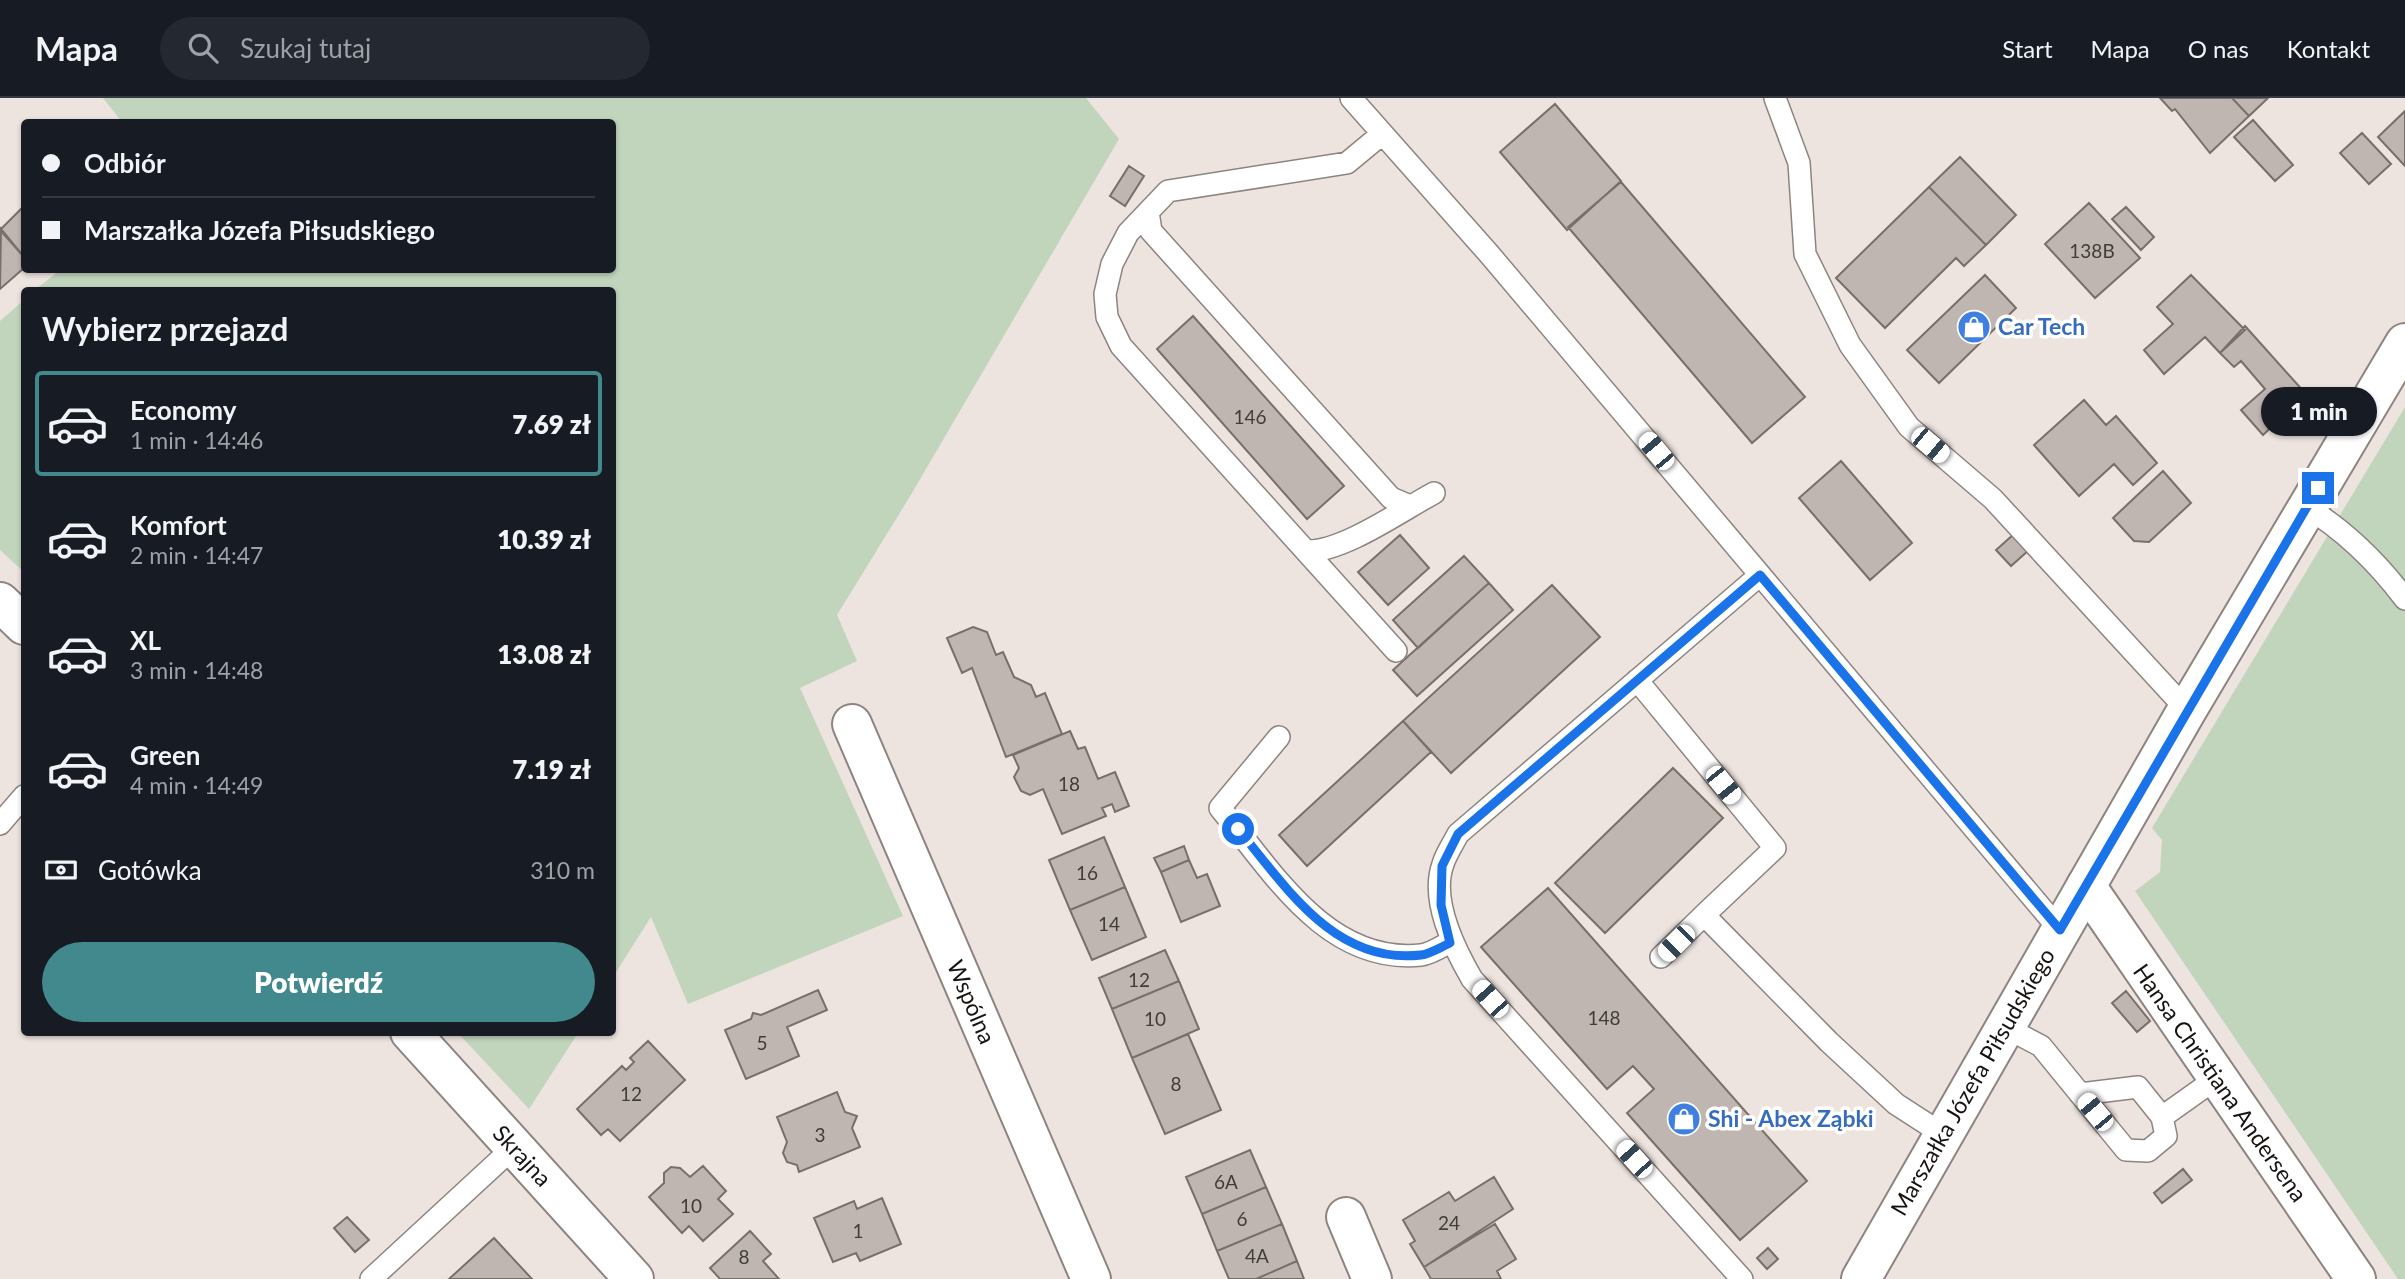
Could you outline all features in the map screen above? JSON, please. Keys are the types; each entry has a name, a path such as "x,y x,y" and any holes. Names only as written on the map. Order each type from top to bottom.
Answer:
{"street":[{"name":"Marszałka Józefa Piłsudskiego","path":"1861,1279 2187,710 2405,343"},
{"path":"0,601 21,622"},
{"name":"Wspólna","path":"852,724 1091,1279"},
{"name":"Hansa Christiana Andersena","path":"2085,886 2356,1279"},
{"name":"Skrajna","path":"414,1036 634,1279"},
{"path":"1346,1217 1372,1279"}],"lane":[{"path":"1351,98 1490,255 2060,930"},
{"path":"1775,98 1799,163 1805,254 1850,345 1909,427 1993,499 2187,710"},
{"path":"1382,134 1347,163 1168,191 1128,233 1112,264 1105,295 1107,317 1121,346 1396,651"},
{"path":"1148,212 1151,231 1391,498 1410,506"},
{"path":"1307,551 1319,551 1349,540 1434,493"},
{"path":"2306,507 2335,523 2384,571 2405,598"},
{"path":"1742,1279 1472,979 1450,943 1441,905 1442,866 1458,834 1760,575"},
{"path":"1637,680 1774,848 1661,957"},
{"path":"1279,737 1220,808 1307,913 1343,940 1384,955 1423,955 1450,943"},
{"path":"0,824 21,800"},
{"path":"1704,915 1829,1042 1896,1104 1944,1135"},
{"path":"2005,1027 2041,1046 2080,1094 2126,1150 2148,1152 2166,1136 2162,1117 2138,1087 2080,1094"},
{"path":"2162,1117 2217,1078"},
{"path":"371,1279 514,1147"}],"green space":[{"path":"103,98 1086,98 1119,139 909,498 837,615 857,661 800,688 903,916 688,1004 651,917 616,972 616,287 39,287 56,273 616,273 616,119 120,119"},
{"path":"21,303 21,569 0,550 0,321"},
{"path":"2405,407 2405,1279 2398,1279 2135,891 2160,872 2162,840 2152,828"},
{"path":"461,1036 576,1036 529,1109"}],"building":[{"path":"2160,98 2232,98 2249,116 2210,153 2175,109 2172,111"},
{"path":"2232,98 2268,98 2249,116"},
{"path":"1555,104 1621,181 1567,230 1500,152"},
{"path":"2405,111 2405,166 2378,137"},
{"path":"2253,120 2293,165 2275,181 2234,137"},
{"path":"2362,133 2391,164 2369,184 2340,153"},
{"path":"1960,157 2016,215 1986,245 1929,187"},
{"path":"1129,166 1144,176 1125,206 1110,196"},
{"path":"1621,182 1805,397 1752,443 1568,227"},
{"path":"1929,187 1986,245 1964,266 1956,258 1885,328 1836,278"},
{"path":"2089,203 2140,258 2095,298 2045,244"},
{"path":"2126,207 2154,237 2141,250 2112,219"},
{"path":"21,209 21,254 0,230"},
{"path":"1,229 21,253 21,271 0,289"},
{"path":"1985,275 2016,308 1939,383 1907,350"},
{"path":"2191,275 2245,330 2220,353 2205,337 2164,374 2144,350 2173,324 2157,307"},
{"path":"1193,316 1344,486 1307,519 1157,349"},
{"path":"2245,326 2306,394 2263,435 2241,410 2265,389 2241,361 2234,367 2220,353"},
{"path":"2084,400 2106,425 2116,416 2157,463 2133,485 2114,464 2079,496 2034,445"},
{"path":"1841,461 1912,543 1870,580 1799,498"},
{"path":"2163,471 2191,503 2149,542 2134,541 2113,518"},
{"path":"2014,534 2029,550 2011,566 1996,550"},
{"path":"1400,535 1429,568 1388,605 1358,572"},
{"path":"1464,556 1489,583 1418,648 1393,620"},
{"path":"1489,583 1513,610 1417,696 1393,670"},
{"path":"1552,585 1600,637 1451,773 1403,721"},
{"path":"973,627 987,632 996,655 1003,652 1014,677 1031,685 1036,697 1045,693 1062,734 1006,757 972,668 962,673 947,638"},
{"path":"1403,721 1431,752 1307,866 1279,835"},
{"path":"1070,731 1078,749 1085,747 1098,779 1115,772 1129,806 1115,812 1112,804 1102,808 1106,816 1062,834 1043,789 1030,795 1021,791 1014,777 1019,768 1013,755"},
{"path":"1673,768 1723,818 1605,933 1555,883"},
{"path":"1104,837 1125,887 1070,910 1049,860"},
{"path":"1184,846 1189,860 1161,872 1154,858"},
{"path":"1189,860 1197,878 1207,874 1220,906 1181,922 1161,872"},
{"path":"1125,887 1146,937 1092,960 1070,910"},
{"path":"1548,888 1807,1181 1740,1240 1627,1113 1654,1089 1633,1066 1607,1089 1481,947"},
{"path":"1165,950 1179,981 1112,1009 1099,978"},
{"path":"1179,981 1199,1029 1132,1058 1112,1009"},
{"path":"818,990 827,1010 787,1027 799,1056 746,1079 725,1030 751,1019 753,1013 761,1015"},
{"path":"2126,991 2150,1021 2137,1032 2112,1003"},
{"path":"1188,1034 1221,1110 1165,1134 1132,1058"},
{"path":"648,1041 685,1080 620,1141 608,1129 601,1135 577,1109 622,1066 626,1070 634,1062 630,1058"},
{"path":"837,1092 845,1112 857,1116 852,1128 860,1147 799,1172 797,1165 787,1162 783,1153 787,1142 777,1117"},
{"path":"1250,1150 1266,1187 1202,1214 1186,1177"},
{"path":"703,1166 726,1191 718,1199 733,1214 703,1241 689,1226 682,1233 649,1197 664,1183 664,1173 671,1167 680,1168 690,1177"},
{"path":"2183,1169 2192,1180 2162,1203 2154,1193"},
{"path":"1494,1177 1513,1209 1424,1267 1410,1244 1415,1241 1403,1220 1449,1192 1455,1201"},
{"path":"1266,1187 1282,1224 1217,1251 1202,1214"},
{"path":"882,1198 901,1244 860,1261 856,1253 833,1262 814,1218 854,1201 857,1209"},
{"path":"347,1217 369,1240 355,1252 334,1228"},
{"path":"1282,1224 1297,1261 1256,1279 1229,1279 1217,1251"},
{"path":"1495,1224 1516,1259 1497,1271 1501,1279 1431,1279 1424,1267"},
{"path":"750,1231 771,1254 763,1261 779,1279 720,1279 710,1268"},
{"path":"494,1238 532,1279 449,1279"},
{"path":"1768,1248 1778,1259 1767,1269 1757,1258"},
{"path":"1297,1261 1304,1279 1256,1279"}],"place":[{"name":"Car Tech","path":"1974,327"},
{"name":"Shi - Abex Ząbki","path":"1684,1119"}],"route":[{"path":"1238,829 1307,913 1343,940 1384,955 1423,955 1450,943 1441,905 1442,866 1458,834 1760,575 2029,890 2060,930 2318,488"}]}
